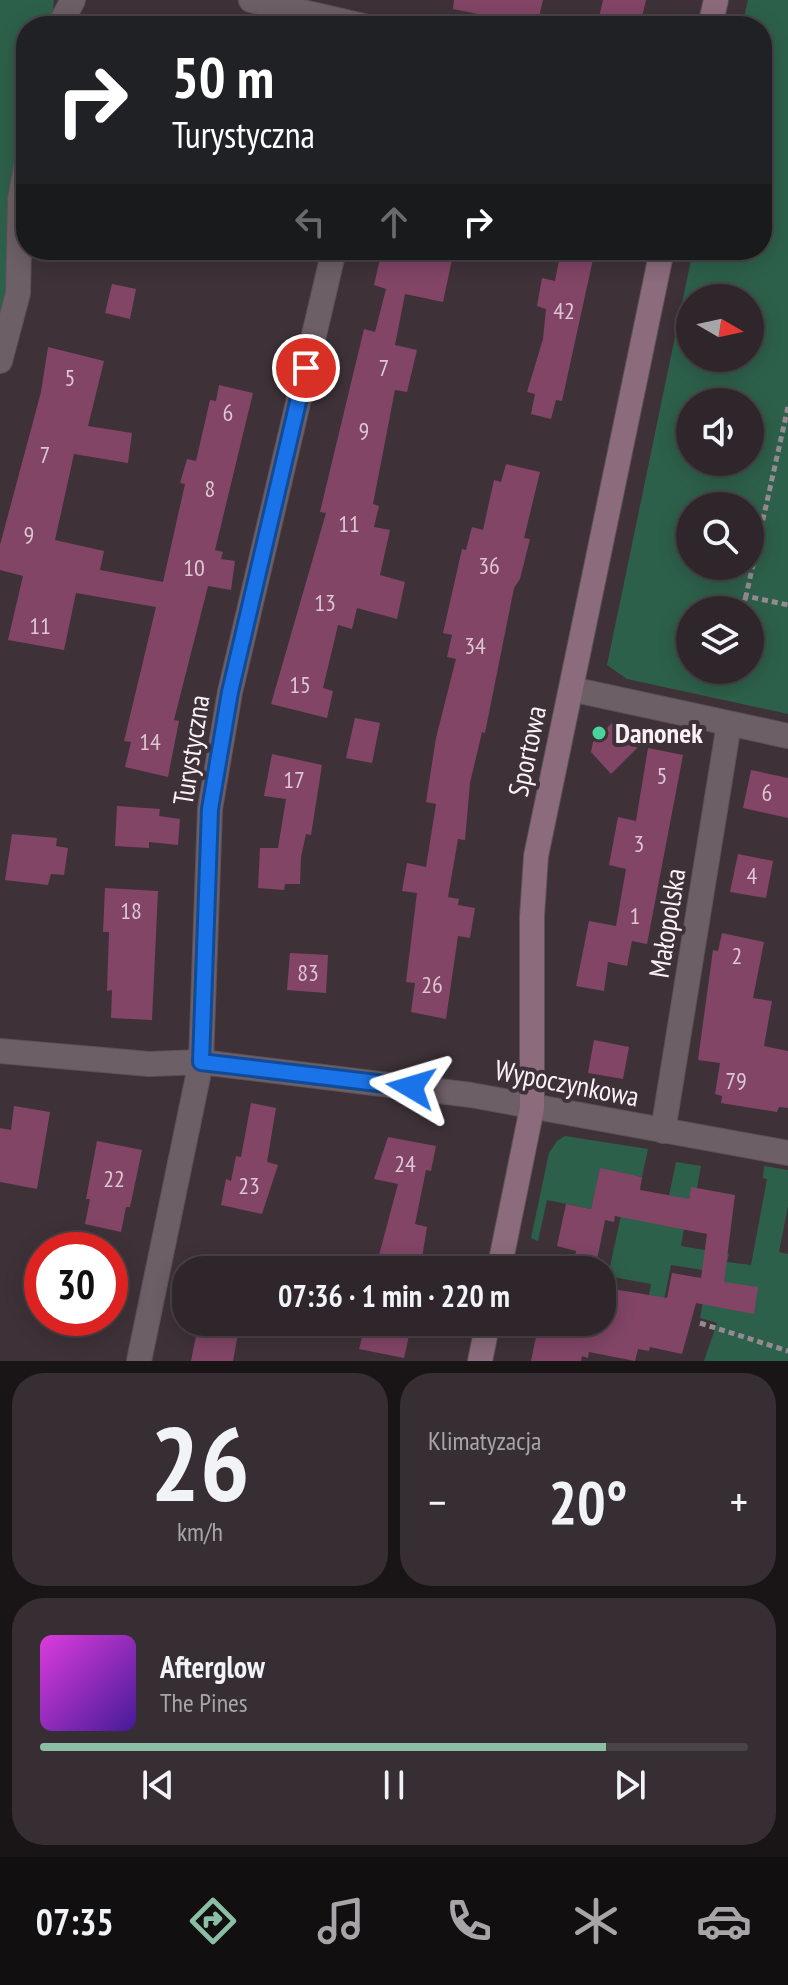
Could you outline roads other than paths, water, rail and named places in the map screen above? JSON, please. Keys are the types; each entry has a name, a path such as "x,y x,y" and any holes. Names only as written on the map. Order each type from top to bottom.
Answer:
{"street":[{"path":"251,0 320,16"},
{"path":"0,361 18,293 19,260"},
{"name":"Turystyczna","path":"139,1361 201,1062 210,809 230,692 332,260"},
{"name":"Sportowa","path":"502,1256 532,1108 535,867 660,260"},
{"path":"571,689 788,736"},
{"name":"Małopolska","path":"663,1131 729,724"},
{"name":"Wypoczynkowa","path":"0,1051 149,1064 201,1062 471,1095 788,1153"},
{"path":"480,1361 485,1336"}],"place":[{"name":"Danonek","path":"599,733"}]}
